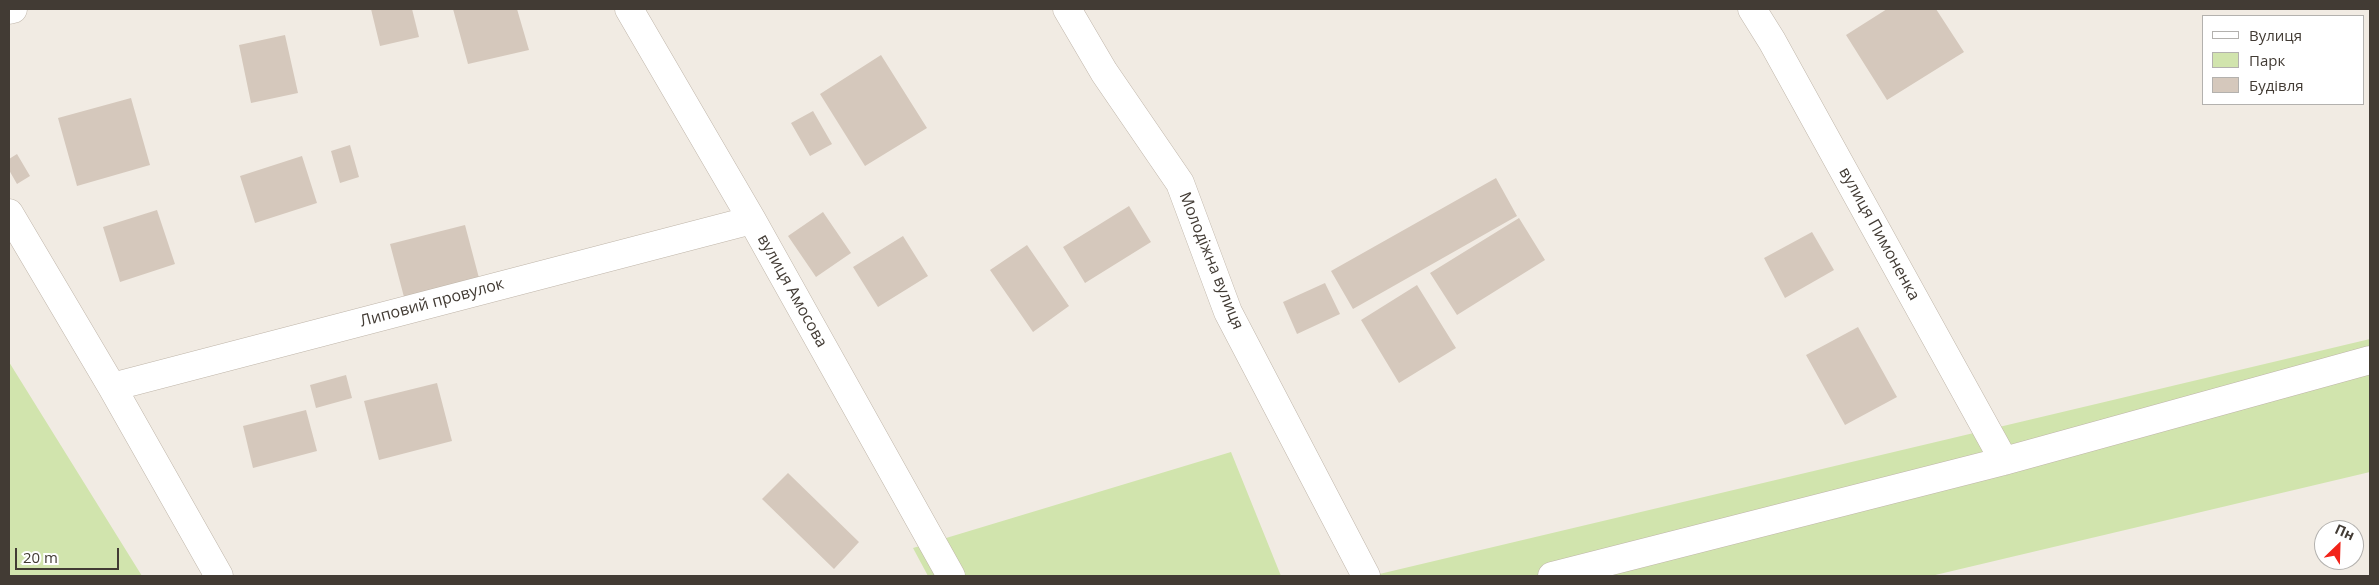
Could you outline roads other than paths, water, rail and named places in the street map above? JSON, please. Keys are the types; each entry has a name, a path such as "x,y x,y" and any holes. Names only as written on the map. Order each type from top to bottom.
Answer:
{"street":[{"path":"9,10 14,9"},
{"name":"вулиця Амосова","path":"629,9 752,220 951,576"},
{"name":"Молодіжна вулиця","path":"1067,9 1104,72 1180,183 1228,312 1366,576"},
{"name":"вулиця Пимоненка","path":"1752,9 1772,41 2004,461"},
{"path":"9,213 112,387 219,576"},
{"name":"Липовий провулок","path":"112,387 752,220"},
{"path":"1552,576 2004,461 2370,360"}]}
